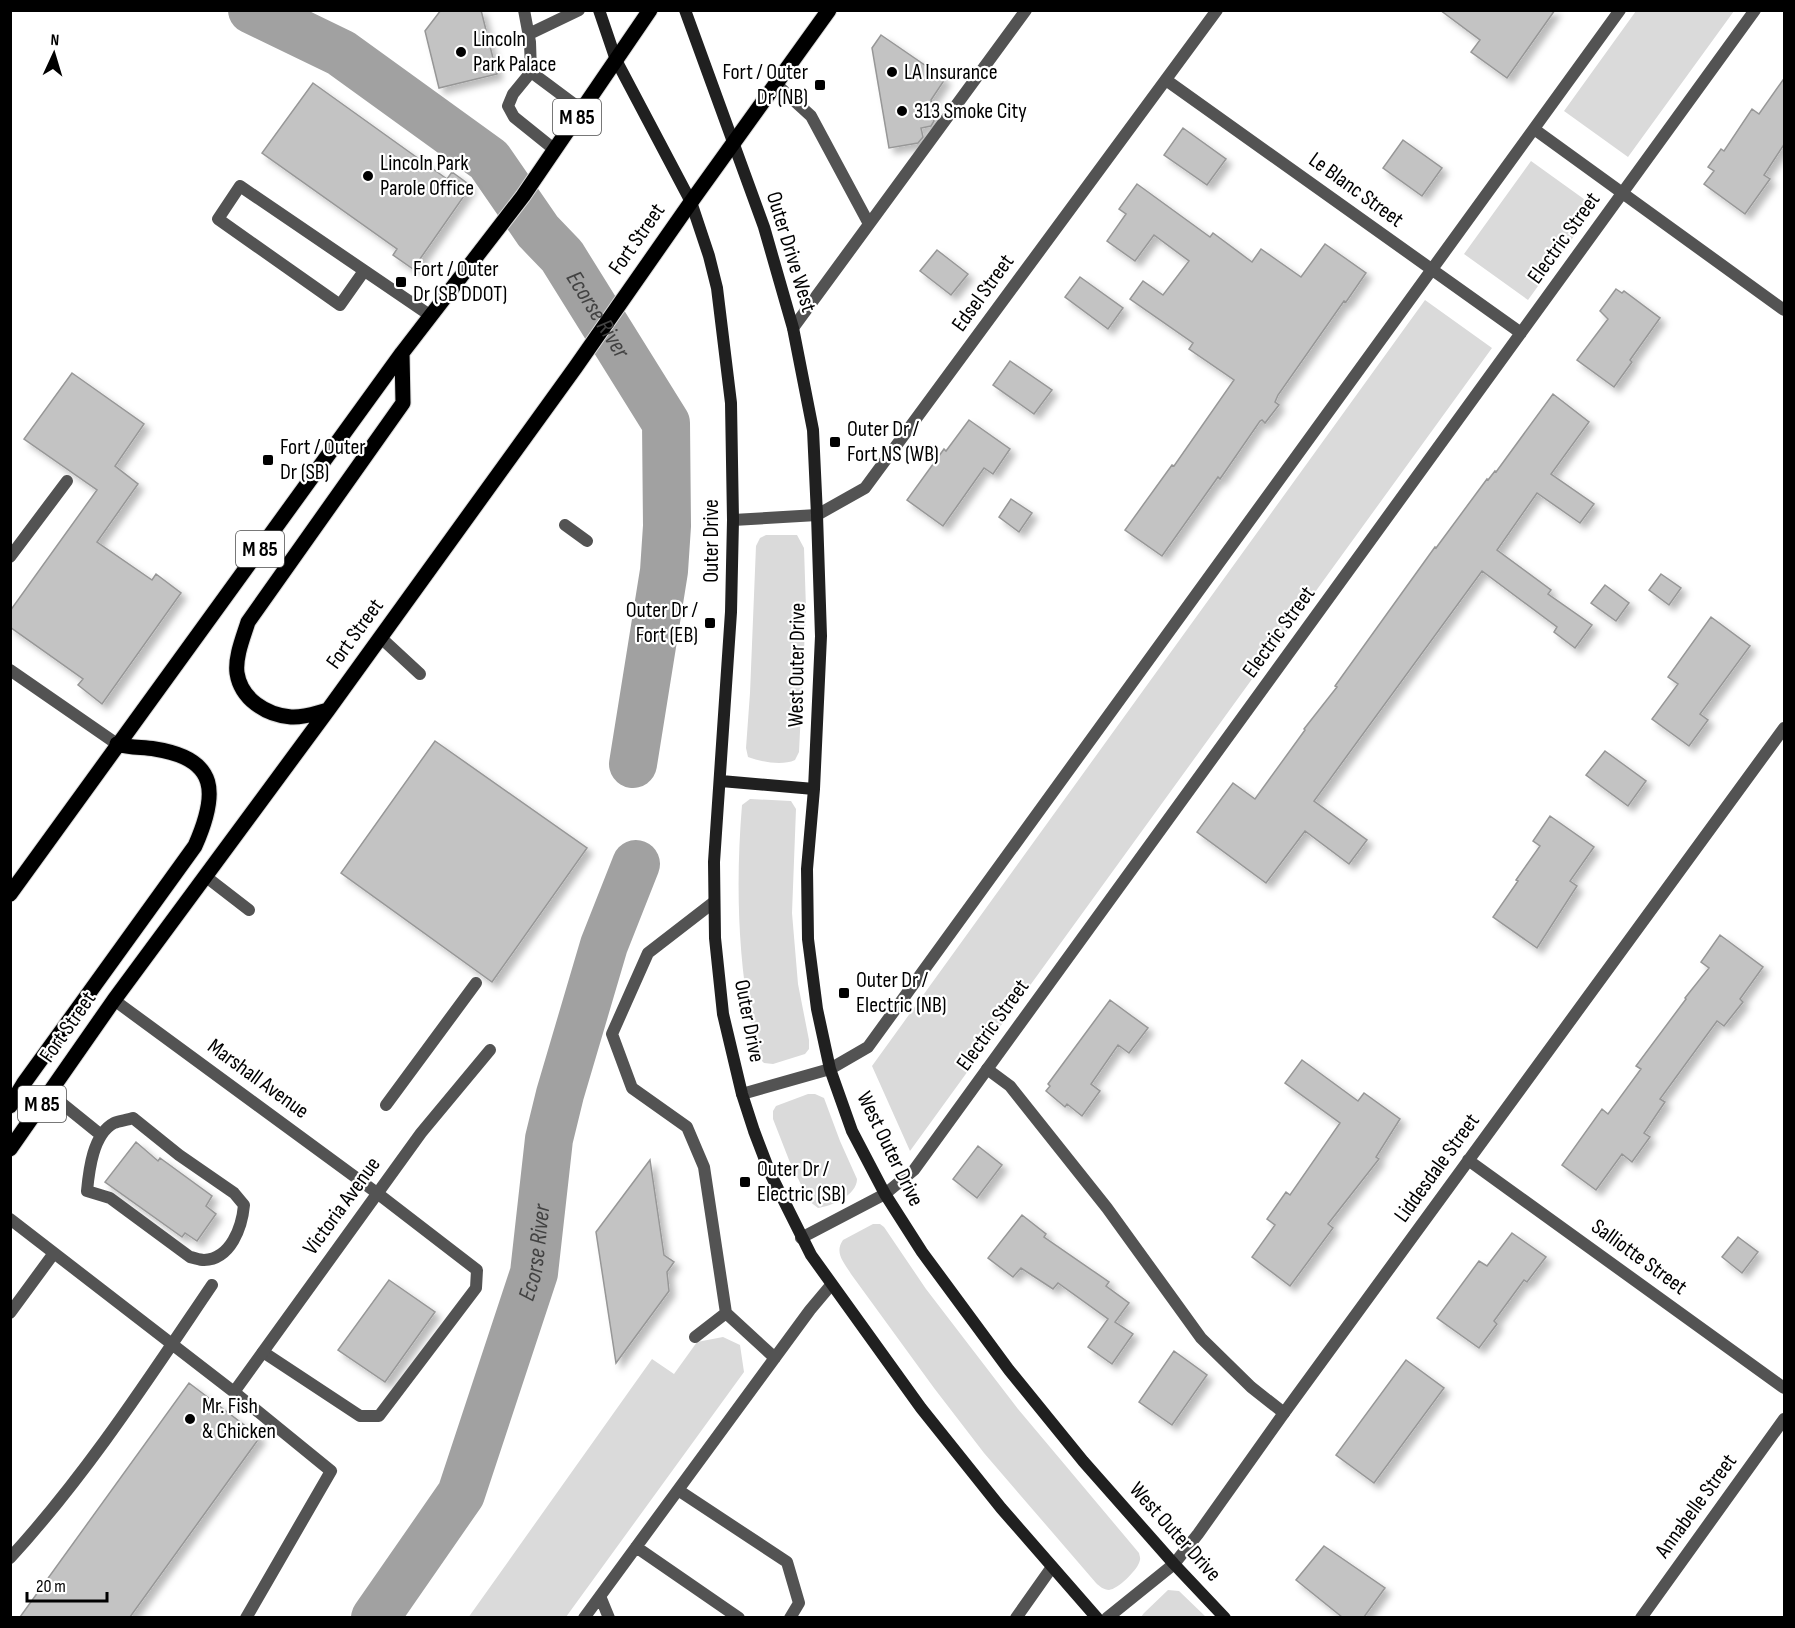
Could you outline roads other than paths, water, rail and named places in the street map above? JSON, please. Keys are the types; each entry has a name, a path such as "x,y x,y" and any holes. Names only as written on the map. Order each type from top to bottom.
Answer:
{"main road":[{"name":"Outer Drive","path":"599,10 616,60 691,202 717,288 731,403 733,520 731,612 714,862 715,938 723,1014 742,1094"},
{"name":"M 85","path":"10,894 402,352 538,174 650,10"},
{"name":"Outer Drive West","path":"685,10 764,227 793,328 813,430 818,515"},
{"name":"M 85","path":"734,143 829,10"},
{"name":"Fort Street","path":"10,1149 114,1000 328,710 734,143"},
{"path":"328,710 306,716 291,717 255,704 243,692 237,672 240,651 248,622 403,403 402,352"},
{"name":"West Outer Drive","path":"818,515 821,636 814,789 807,869 808,939 816,1009 830,1069 852,1131 903,1224 1009,1370 1083,1461 1174,1564 1225,1617"},
{"path":"10,1106 24,1083 195,846 208,812 210,786 205,775 189,760 178,754 117,744"},
{"path":"721,781 814,789"},
{"path":"742,1094 770,1173 801,1238 831,1285 921,1408 1001,1508 1097,1617"}],"street":[{"path":"524,10 529,34 531,72 513,94 508,106 514,117 555,150"},
{"path":"529,34 579,10"},
{"path":"793,328 1026,10"},
{"name":"Edsel Street","path":"733,520 818,515 865,488 1217,10"},
{"path":"742,1094 830,1069 868,1047 1620,10"},
{"name":"Electric Street","path":"801,1238 885,1194 914,1170 1755,10"},
{"path":"531,72 582,110"},
{"name":"Le Blanc Street","path":"1166,80 1521,333"},
{"path":"776,84 810,116 869,224"},
{"path":"1534,129 1785,310"},
{"path":"364,271 340,305 218,219 240,186 431,316"},
{"path":"10,557 67,481"},
{"path":"565,525 587,541"},
{"path":"380,637 420,674"},
{"path":"10,670 117,744"},
{"name":"Liddesdale Street","path":"1107,1617 1174,1564 1198,1534 1468,1160 1785,728"},
{"path":"206,876 249,910"},
{"path":"714,902 648,953 612,1034 632,1088 687,1127 704,1167 726,1313 775,1358"},
{"path":"386,1105 476,983"},
{"name":"Marshall Avenue","path":"114,1000 377,1193 477,1270 476,1288 378,1416 360,1416 263,1352"},
{"name":"Victoria Avenue","path":"234,1392 421,1133 490,1050"},
{"path":"987,1069 1010,1086 1018,1096 1107,1208 1201,1338 1251,1386 1284,1413"},
{"path":"50,1094 101,1135"},
{"path":"133,1118 179,1155 234,1193 244,1205 243,1220 236,1237 226,1251 203,1261 190,1257 110,1198 87,1191 89,1167 101,1135 114,1123 133,1118"},
{"name":"Salliotte Street","path":"1468,1160 1785,1388"},
{"path":"10,1219 234,1392 331,1472 246,1617"},
{"path":"10,1313 54,1253"},
{"path":"10,1558 81,1473 212,1285"},
{"path":"585,1617 831,1285"},
{"path":"694,1337 726,1313"},
{"name":"Annabelle Street","path":"1641,1617 1785,1419"},
{"path":"678,1490 787,1562 799,1603 789,1617"},
{"path":"636,1547 739,1617"},
{"path":"1016,1617 1052,1567"},
{"path":"600,1596 609,1617"}],"waterway":[{"name":"Ecorse River","path":"252,10 341,53 489,160 538,231 562,256 666,423 667,526 664,571 633,764"},
{"name":"Ecorse River","path":"375,1618 461,1494 534,1273 549,1139 560,1094 604,945 636,864"}],"place":[{"name":"Lincoln Park Palace","path":"461,52"},
{"name":"LA Insurance","path":"892,72"},
{"name":"Fort / Outer Dr (NB)","path":"820,85"},
{"name":"313 Smoke City","path":"902,111"},
{"name":"Lincoln Park Parole Office","path":"368,176"},
{"name":"Fort / Outer Dr (SB DDOT)","path":"401,282"},
{"name":"Outer Dr / Fort NS (WB)","path":"835,442"},
{"name":"Fort / Outer Dr (SB)","path":"268,460"},
{"name":"Outer Dr / Fort (EB)","path":"710,623"},
{"name":"Outer Dr / Electric (NB)","path":"844,993"},
{"name":"Outer Dr / Electric (SB)","path":"745,1182"},
{"name":"Mr. Fish & Chicken","path":"190,1419"}]}
